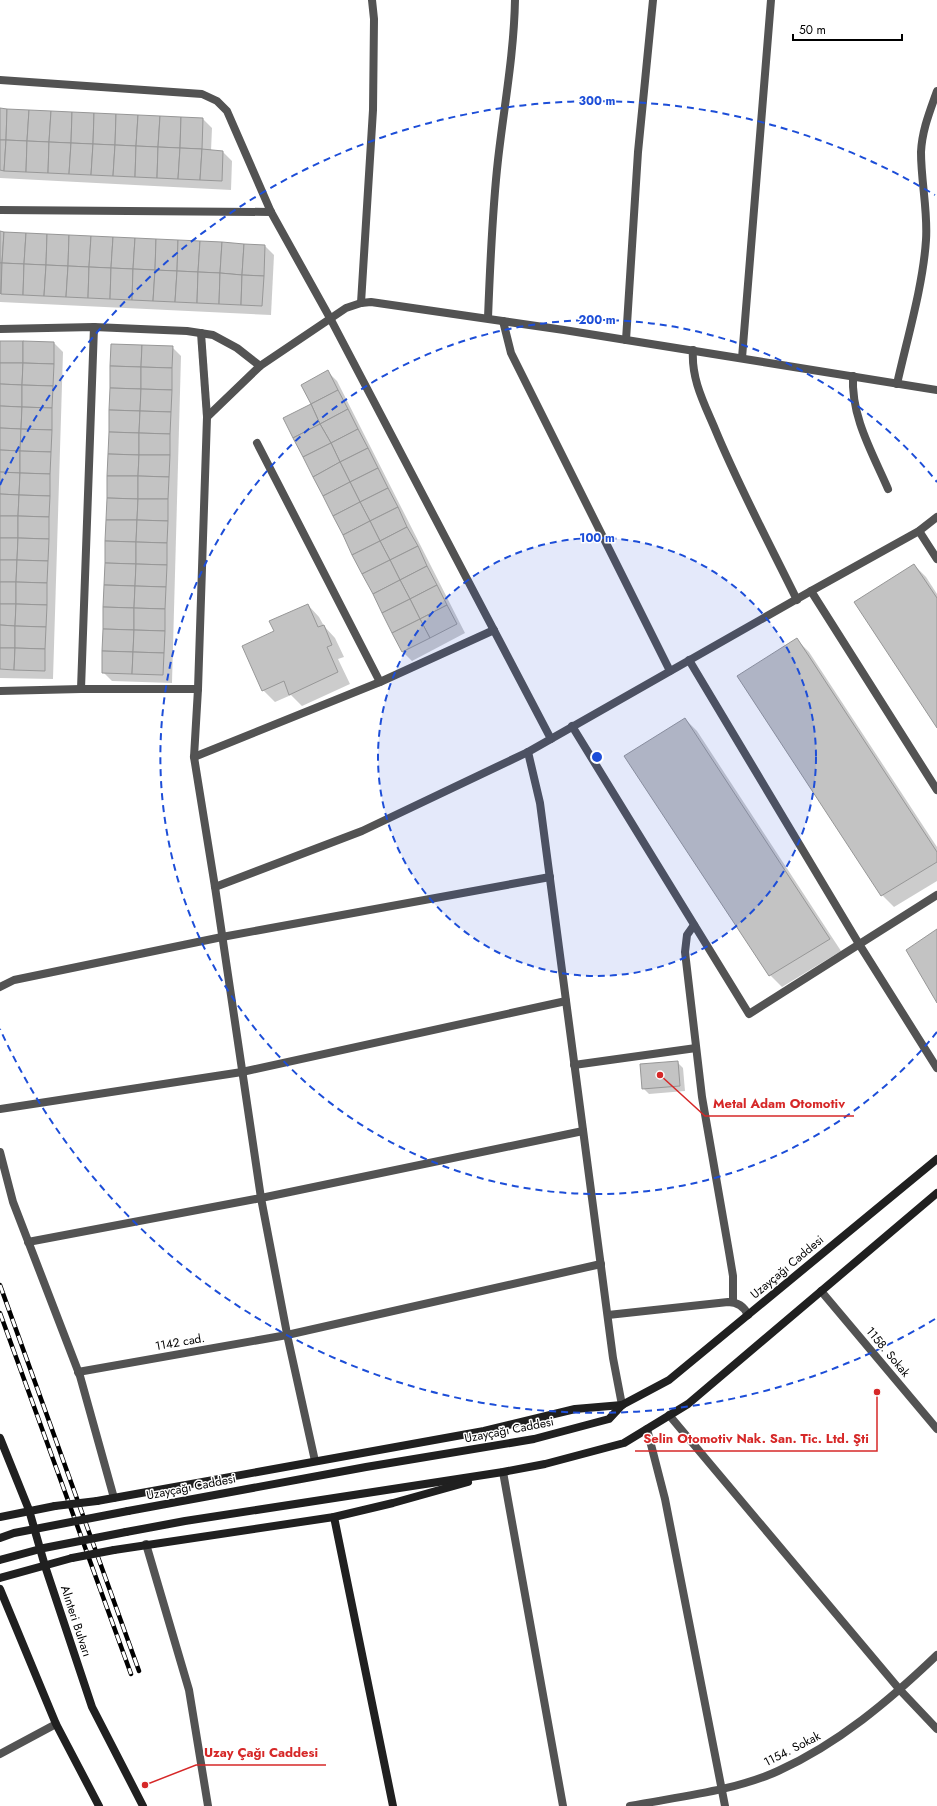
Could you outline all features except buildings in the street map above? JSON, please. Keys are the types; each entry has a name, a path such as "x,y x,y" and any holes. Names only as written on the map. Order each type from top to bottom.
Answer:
{"main road":[{"name":"Uzayçağı Caddesi","path":"0,1538 14,1533 128,1511 366,1467 534,1439 609,1420 622,1405 670,1380 937,1159"},
{"path":"0,1560 44,1548 185,1521 503,1472 545,1464 624,1443 688,1404 937,1193"},
{"path":"0,1517 29,1510 97,1501 484,1431 575,1410 622,1405"},
{"name":"Alınteri Bulvarı","path":"0,1438 29,1510 45,1566 92,1707 143,1806"},
{"path":"0,1578 72,1558 146,1544 334,1517 392,1503 503,1472"},
{"path":"334,1517 393,1806"},
{"path":"0,1590 56,1724 99,1806"}],"street":[{"path":"361,303 374,110 374,19 372,0"},
{"path":"488,318 492,218 512,50 515,0"},
{"path":"626,340 638,152 653,0"},
{"path":"742,358 772,0"},
{"path":"0,80 193,93 210,97 217,101 227,111 271,212 330,318 551,739"},
{"path":"897,384 924,259 927,223 922,170 922,139 924,126 937,91"},
{"path":"0,210 271,212"},
{"path":"207,417 260,366 330,318 346,308 361,303 382,302 693,350 937,390"},
{"path":"503,321 511,353 670,671"},
{"path":"0,329 94,327 187,331 213,335 238,348 260,366"},
{"path":"81,688 94,327"},
{"path":"201,333 207,417 198,689 194,757 215,887 261,1198 287,1335 315,1461"},
{"path":"693,350 692,362 696,383 733,472 797,600"},
{"path":"853,376 853,397 858,419 888,489"},
{"path":"257,443 380,682"},
{"path":"215,887 362,831 528,752 918,531 937,517"},
{"path":"918,531 937,559"},
{"path":"811,591 937,790"},
{"path":"194,757 380,682 494,630"},
{"path":"689,660 859,944 936,1063"},
{"path":"0,691 81,688 198,689"},
{"path":"572,726 749,1014 937,895"},
{"path":"528,752 540,803 601,1264 622,1405"},
{"path":"0,987 14,980 222,937 550,877"},
{"path":"694,925 687,935 684,946 707,1133 732,1276 733,1302"},
{"path":"0,1109 242,1072 566,1000"},
{"path":"574,1065 696,1048"},
{"path":"28,1242 261,1198 583,1131"},
{"path":"0,1152 13,1202 78,1372 114,1498"},
{"name":"1142 cad.","path":"78,1372 287,1335 601,1264"},
{"name":"1158. Sokak","path":"821,1291 937,1428"},
{"path":"608,1315 733,1302 742,1306 748,1315"},
{"path":"669,1416 900,1690 937,1729"},
{"path":"647,1429 665,1499 725,1806"},
{"path":"503,1472 562,1806"},
{"path":"146,1544 189,1690 208,1806"},
{"name":"1154. Sokak","path":"630,1806 722,1788 778,1771 830,1743 900,1690 937,1654"},
{"path":"0,1754 56,1724"}],"railway":[{"path":"0,1285 139,1671"},
{"path":"0,1313 131,1674"}],"place":[{"name":"Metal Adam Otomotiv","path":"660,1075"},
{"name":"Selin Otomotiv Nak. San. Tic. Ltd. Şti","path":"877,1392"},
{"name":"Uzay Çağı Caddesi","path":"145,1785"}]}
